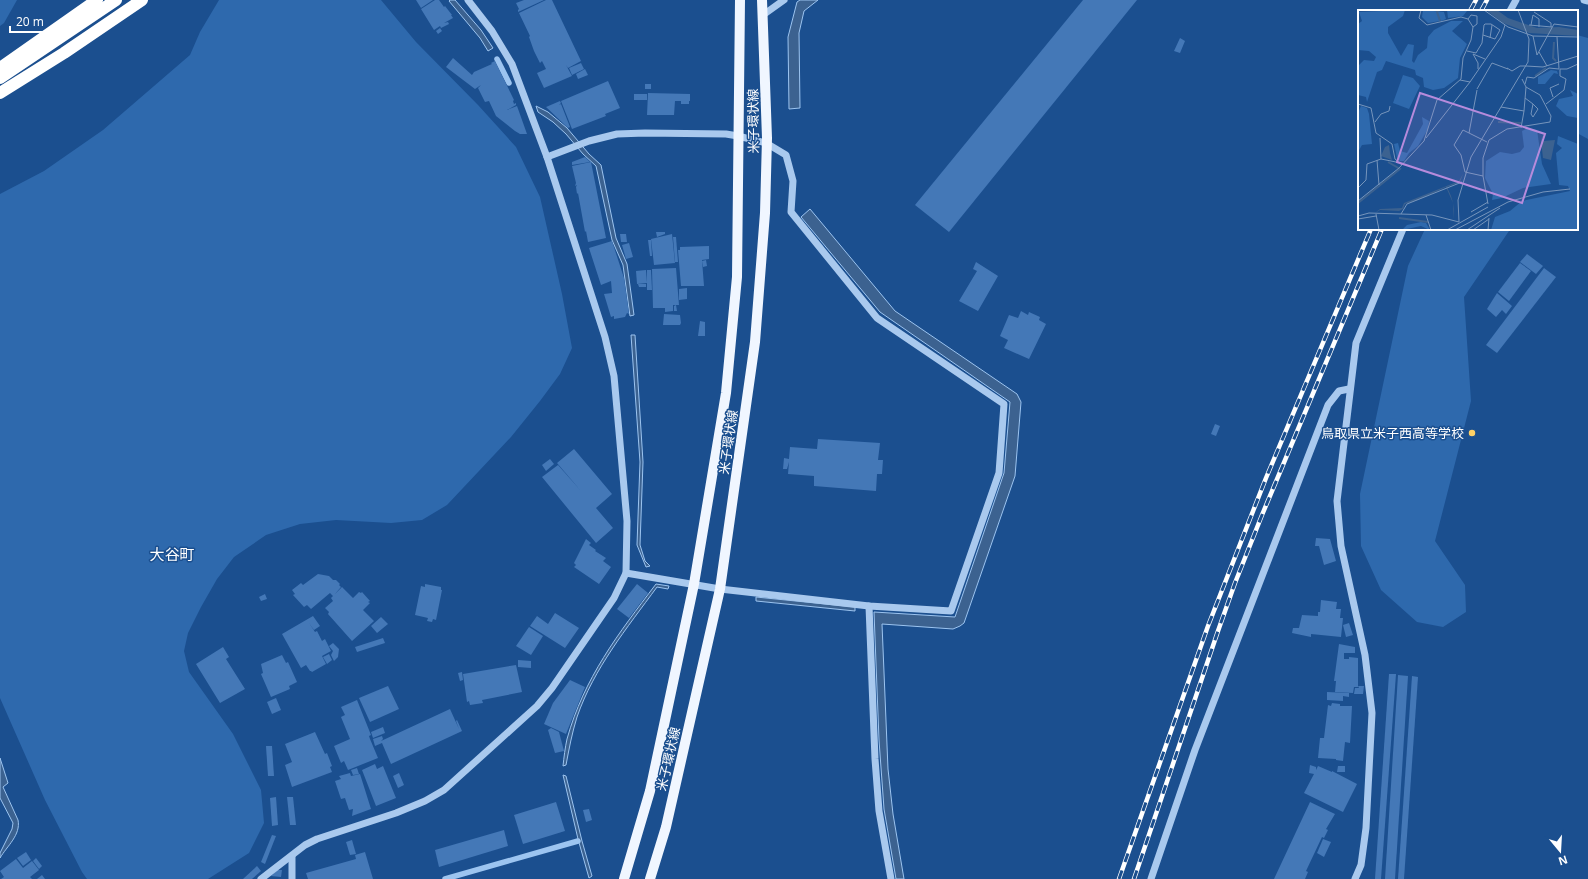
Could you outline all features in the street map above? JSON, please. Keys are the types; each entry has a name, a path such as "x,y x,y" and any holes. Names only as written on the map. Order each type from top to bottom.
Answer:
{"highway":[{"path":"0,64 89,0"},
{"path":"0,68 97,0"},
{"path":"0,78 116,0"},
{"path":"0,93 64,53 142,0"}],"main road":[{"name":"米子環状線","path":"624,879 650,791 694,584 726,393 737,277 740,0"},
{"name":"米子環状線","path":"650,879 666,827 720,589 755,342 765,213 766,143 762,0"}],"street":[{"path":"261,879 305,845 317,839 425,801 444,790 537,706 552,688 614,598 626,573 627,521 614,376 605,337 547,157 512,64 492,31 468,0"},
{"path":"763,15 784,0"},
{"path":"1511,10 1516,0"},
{"path":"1584,0 1588,1"},
{"path":"547,157 570,147 617,134 726,134 766,143 786,154 793,181 791,212 877,318 1004,404 999,473 951,611 869,606 720,589 626,573"},
{"path":"1355,879 1361,865 1366,828 1372,713 1364,655 1341,546 1337,501 1349,389 1356,343 1403,230"},
{"path":"1151,879 1195,750 1328,405 1339,391 1349,389"},
{"path":"869,606 874,759 879,811 891,879"},
{"path":"292,856 292,879"}],"shaded area":[{"path":"0,0 17,0 4,23 0,26"},
{"path":"219,0 381,0 416,42 478,105 516,147 540,197 562,294 572,348 560,374 540,401 511,437 447,505 422,520 391,523 336,520 300,524 266,535 234,557 217,579 201,607 188,633 184,651 189,672 233,734 261,790 264,823 249,853 208,879 87,879 45,800 0,698 0,194 44,171 103,130 190,55 200,32"},
{"path":"455,0 481,30 493,48 488,51 480,38 449,1"},
{"path":"800,0 818,0 804,11 799,33 800,108 789,109 788,37 797,2"},
{"path":"1578,35 1588,38 1588,139 1578,134"},
{"path":"536,106 548,112 567,128 589,154 601,165 616,238 627,264 634,315 630,316 623,265 612,240 596,166 583,154 566,134 553,122 538,112"},
{"path":"810,209 895,311 1017,394 1021,402 1015,476 964,623 953,629 882,624 888,769 893,814 904,879 896,879 884,809 879,740 874,612 955,617 1004,473 1010,402 880,312 801,217"},
{"path":"1425,230 1509,230 1464,297 1471,401 1435,541 1465,585 1466,612 1443,627 1417,622 1381,590 1361,546 1360,494 1408,266"},
{"path":"631,335 635,335 643,462 640,545 645,561 650,566 646,567 637,545 640,462"},
{"path":"656,584 669,586 668,589 657,587 623,633 602,665 592,682 577,717 566,765 563,766 567,739 574,717 593,676 628,621"},
{"path":"756,597 855,607 855,611 756,601"},
{"path":"0,758 8,783 3,787 18,820 18,825 13,840 0,858 0,853 12,829 13,823 0,798"},
{"path":"563,775 566,776 592,876 589,878 578,839"}],"building":[{"path":"416,0 433,0 421,8"},
{"path":"435,0 439,0 444,7 445,6 453,18 444,23 448,22 449,24 441,28 440,26 434,30 421,9"},
{"path":"524,0 544,0 518,12 519,9 516,3"},
{"path":"546,0 552,0 581,61 568,68 566,65 572,76 544,88 537,73 546,69 542,61 540,63 534,51 529,37 530,36 519,13"},
{"path":"1083,0 1137,0 949,232 915,205"},
{"path":"440,28 442,31 438,34 436,31"},
{"path":"1180,38 1185,41 1180,53 1174,51"},
{"path":"453,58 472,75 474,72 492,64 491,63 495,61 514,100 514,104 516,103 516,105 507,110 517,106 527,134 520,134 496,116 489,101 485,102 478,88 481,85 475,89 446,67"},
{"path":"581,63 584,69 572,75 569,68"},
{"path":"585,69 588,75 578,79 576,74"},
{"path":"608,81 620,108 605,114 606,116 572,129 561,101"},
{"path":"645,84 651,84 651,89 645,89"},
{"path":"648,93 690,94 690,101 689,104 681,104 681,101 675,101 674,115 647,115"},
{"path":"634,94 647,94 647,100 634,100"},
{"path":"560,101 561,103 559,105 561,104 570,127 568,128 546,107"},
{"path":"585,157 590,162 572,165 572,162"},
{"path":"591,162 606,238 588,242 572,166"},
{"path":"656,232 665,232 665,234 657,237"},
{"path":"620,234 626,234 627,242 621,242"},
{"path":"672,234 675,263 654,265 651,239"},
{"path":"673,237 676,237 678,262 675,262"},
{"path":"648,240 651,240 652,256 650,256"},
{"path":"612,241 624,278 629,314 627,313 625,317 614,319 614,316 611,317 604,294 612,293 611,281 601,285 589,248"},
{"path":"629,243 633,257 626,259 622,245"},
{"path":"709,246 709,259 702,260 704,286 681,286 678,250 680,250 680,247"},
{"path":"1527,254 1543,266 1536,274 1520,262"},
{"path":"706,260 707,266 703,267 702,261"},
{"path":"976,262 998,276 978,311 959,301 977,271 973,269"},
{"path":"1520,263 1531,271 1509,301 1498,292"},
{"path":"676,268 679,305 673,305 673,311 665,312 665,308 653,308 652,269"},
{"path":"1544,268 1556,277 1497,353 1486,345"},
{"path":"646,270 647,283 637,284 636,271"},
{"path":"647,270 651,270 652,290 647,290"},
{"path":"638,284 646,284 646,287 639,287"},
{"path":"687,288 687,299 679,300 679,289"},
{"path":"1497,293 1512,306 1506,314 1502,310 1496,317 1487,309"},
{"path":"676,305 677,311 674,311 674,306"},
{"path":"1021,311 1028,315 1029,312 1040,317 1039,320 1046,324 1029,359 1004,348 1008,340 1000,336 1009,315 1018,318"},
{"path":"664,314 680,315 680,325 663,325"},
{"path":"700,321 705,322 705,336 698,336"},
{"path":"1215,424 1220,426 1216,436 1211,434"},
{"path":"818,439 880,443 878,460 883,460 882,474 877,474 876,491 814,486 814,476 788,474 789,462 787,469 783,469 784,458 789,459 790,447 817,449"},
{"path":"574,449 612,494 596,508 613,528 596,543 542,477 558,465 581,491 557,463"},
{"path":"550,459 554,464 546,471 542,465"},
{"path":"1316,538 1330,539 1336,561 1324,565 1319,546 1315,546"},
{"path":"586,539 591,543 589,545 596,550 595,551 606,558 603,561 611,567 599,584 574,567 576,565 574,563"},
{"path":"318,574 329,576 340,584 339,585 341,587 335,594 342,587 353,598 359,592 362,592 370,601 368,602 370,603 363,610 374,621 352,641 328,614 329,612 325,608 333,601 331,598 333,596 330,593 311,609 307,605 304,607 293,595 295,594 292,590 301,583 303,585"},
{"path":"425,584 441,587 442,590 436,620 433,619 432,622 427,621 428,618 415,615 421,586 425,587"},
{"path":"637,584 648,593 629,618 617,609"},
{"path":"265,594 267,599 261,601 259,597"},
{"path":"1321,600 1337,602 1336,609 1341,609 1340,618 1343,618 1341,637 1311,634 1311,637 1292,633 1293,628 1299,628 1302,615 1318,616 1318,612 1320,612"},
{"path":"555,613 579,628 565,648 530,626 537,616 548,624"},
{"path":"313,616 320,626 314,630 309,623 315,632 317,631 322,641 325,639 331,651 322,656 326,664 312,672 306,665 301,668 282,634"},
{"path":"381,617 388,624 377,633 371,626"},
{"path":"1349,623 1353,635 1346,637 1343,625"},
{"path":"529,627 543,636 531,655 516,646"},
{"path":"383,638 385,643 357,652 355,647"},
{"path":"333,643 339,649 338,657 334,661 331,655 333,651 329,646"},
{"path":"1339,644 1355,647 1355,653 1344,653 1344,659 1349,659 1349,657 1358,658 1358,687 1354,687 1353,693 1335,692 1336,681 1334,681"},
{"path":"223,647 229,657 226,659 245,689 220,703 196,664"},
{"path":"329,654 332,660 327,664 323,657"},
{"path":"282,655 286,663 288,662 297,682 289,686 290,689 271,697 261,674 263,673 261,664"},
{"path":"518,660 531,661 531,668 518,667"},
{"path":"516,665 522,692 482,700 483,703 470,705 469,701 467,702 463,674"},
{"path":"462,672 463,680 460,681 458,673"},
{"path":"1389,674 1396,674 1381,879 1375,879"},
{"path":"1398,675 1408,676 1395,879 1385,879"},
{"path":"1412,676 1418,677 1404,879 1398,879"},
{"path":"570,680 585,687 566,734 544,724 553,703"},
{"path":"388,686 399,709 370,722 359,698"},
{"path":"1358,686 1364,686 1363,694 1354,694 1355,688 1359,688"},
{"path":"1327,692 1349,693 1349,697 1343,696 1343,701 1327,700"},
{"path":"276,698 281,710 272,714 267,702"},
{"path":"357,700 371,735 369,736 378,758 348,770 344,761 341,763 334,746 350,739 341,717 345,715 341,707"},
{"path":"1332,703 1340,704 1340,706 1352,706 1350,743 1345,742 1343,761 1318,758 1320,738 1324,738 1328,705 1331,706"},
{"path":"450,709 459,729 457,720 462,731 391,764 382,743 375,746 373,739 382,736 383,739 381,741"},
{"path":"383,727 385,733 373,738 371,732"},
{"path":"551,728 559,732 564,751 555,753 548,730"},
{"path":"315,732 325,754 327,753 332,766 330,767 332,772 292,787 285,765 292,762 285,744"},
{"path":"266,746 272,746 274,776 268,776"},
{"path":"375,764 377,769 383,766 396,798 376,806 362,770"},
{"path":"1310,765 1316,767 1316,770 1318,766 1332,771 1357,784 1343,812 1304,793 1314,774 1309,773"},
{"path":"1338,766 1345,766 1345,772 1337,772"},
{"path":"357,768 359,774 353,775 351,770"},
{"path":"350,773 351,776 360,774 371,809 352,816 353,809 349,810 345,798 341,799 335,781 341,779 339,776"},
{"path":"399,773 404,785 398,788 393,776"},
{"path":"276,797 278,825 272,826 270,798"},
{"path":"287,797 293,797 296,825 290,825"},
{"path":"556,802 565,831 523,844 514,815"},
{"path":"1310,802 1335,814 1326,829 1328,830 1324,838 1322,837 1306,871 1308,872 1305,879 1274,879"},
{"path":"589,809 592,820 586,822 583,810"},
{"path":"504,830 508,846 439,867 435,850"},
{"path":"272,835 276,836 265,864 261,862"},
{"path":"1323,839 1331,842 1324,857 1317,853"},
{"path":"352,840 356,854 350,855 346,842"},
{"path":"26,852 31,860 23,866 17,858"},
{"path":"365,852 373,879 308,879 306,873 356,859 355,855"},
{"path":"36,858 42,866 39,869 33,861"},
{"path":"16,859 23,868 32,861 39,870 30,877 32,879 1,879 4,877 0,871"},
{"path":"257,866 261,871 252,879 243,879"},
{"path":"277,870 282,870 281,877 271,876"},
{"path":"42,875 45,879 37,879"}],"waterway":[{"path":"497,59 509,83"},
{"path":"445,879 578,841"}],"railway":[{"path":"1471,10 1476,0"},
{"path":"1482,10 1487,0"},
{"path":"1119,879 1208,626 1266,478 1371,230"},
{"path":"1134,879 1235,583 1382,230"}],"place":[{"name":"鳥取県立米子西高等学校","path":"1472,433"}],"district":[{"name":"大谷町","path":"172,554"}]}
